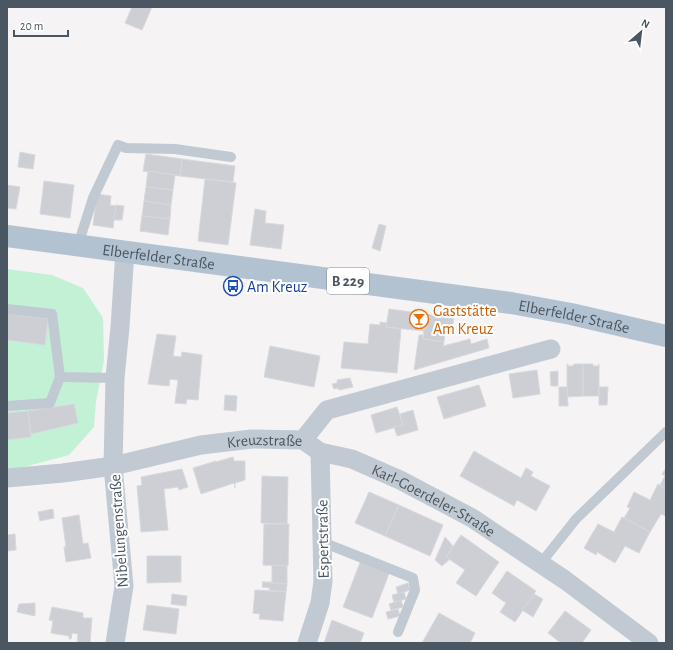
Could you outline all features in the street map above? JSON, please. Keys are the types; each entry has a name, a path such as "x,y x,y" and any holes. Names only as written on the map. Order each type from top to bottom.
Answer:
{"main road":[{"name":"Elberfelder Straße","path":"7,236 511,304 578,316 666,336"}],"street":[{"path":"113,466 115,378 125,251"},
{"name":"Kreuzstraße","path":"7,478 63,473 113,466 201,445 252,439 303,440 327,410 551,349"},
{"path":"303,440 320,452"},
{"name":"Karl-Goerdeler-Straße","path":"320,452 352,459 400,480 472,518 541,564 649,643"},
{"name":"Espertstraße","path":"307,643 320,603 323,581 320,452"},
{"name":"Nibelungenstraße","path":"113,466 124,586 115,643"}],"lane":[{"path":"78,245 93,198 118,145 126,148 175,149 231,157"},
{"path":"7,309 52,314 60,377 50,403 7,406"},
{"path":"60,377 115,378"},
{"path":"541,564 576,519 666,432"},
{"path":"322,542 413,578 415,590 398,632"}],"green space":[{"path":"7,269 52,275 83,288 103,318 104,361 96,401 94,427 69,455 20,468 7,469"}],"building":[{"path":"132,7 152,7 142,30 125,23"},
{"path":"20,152 35,155 33,169 18,167"},
{"path":"146,154 182,159 180,176 143,171"},
{"path":"182,159 235,166 233,182 180,176"},
{"path":"148,171 175,175 173,190 146,187"},
{"path":"205,179 236,183 228,245 198,241"},
{"path":"44,181 74,185 70,218 40,214"},
{"path":"7,185 20,187 16,209 7,208"},
{"path":"146,187 173,190 171,205 144,201"},
{"path":"97,194 111,196 110,205 116,206 113,228 93,225"},
{"path":"144,201 171,205 170,219 142,216"},
{"path":"116,205 124,206 122,220 114,220"},
{"path":"255,209 266,211 265,223 284,225 281,249 250,245"},
{"path":"142,216 170,219 168,235 140,231"},
{"path":"379,224 386,226 380,251 372,248"},
{"path":"389,309 426,314 424,331 386,327"},
{"path":"7,314 48,319 45,345 7,340"},
{"path":"426,314 454,319 451,332 445,331 444,342 423,339"},
{"path":"380,322 387,323 386,327 401,329 397,373 341,368 344,342 368,344 370,324 380,325"},
{"path":"157,334 176,336 173,356 181,357 182,352 202,355 198,400 187,399 186,404 175,403 178,380 170,379 169,386 148,384"},
{"path":"419,335 423,335 423,339 444,342 443,346 470,339 471,344 487,339 489,348 414,370"},
{"path":"270,346 320,356 314,387 264,377"},
{"path":"567,364 568,366 573,366 574,364 583,364 583,396 567,397"},
{"path":"583,364 593,364 593,366 598,366 599,364 599,396 583,396"},
{"path":"537,370 540,394 513,398 509,374"},
{"path":"558,371 558,386 551,386 550,372"},
{"path":"350,378 353,387 339,390 338,388 334,389 332,384 337,383 337,380"},
{"path":"479,385 486,406 444,419 437,397"},
{"path":"559,387 567,387 568,406 559,406"},
{"path":"599,387 608,387 607,405 599,405"},
{"path":"225,395 237,396 236,411 224,410"},
{"path":"74,404 78,423 31,434 28,411"},
{"path":"397,407 403,425 376,433 371,415"},
{"path":"413,410 418,430 397,436 394,427 403,425 400,414"},
{"path":"28,411 31,437 7,440 7,413"},
{"path":"474,451 521,478 526,468 533,472 531,476 550,486 536,511 517,500 514,506 460,476"},
{"path":"233,457 234,461 245,461 245,480 235,483 235,488 234,483 201,494 193,468"},
{"path":"666,468 666,489 660,485 665,476 662,474"},
{"path":"182,469 188,487 179,490 178,487 164,489 168,530 141,532 137,486 142,485 141,477"},
{"path":"262,476 288,477 287,524 261,523"},
{"path":"658,484 666,489 666,516 661,514 650,532 624,518 630,508 627,507 634,492 650,500"},
{"path":"369,492 399,505 385,536 355,523"},
{"path":"399,505 443,525 430,556 385,536"},
{"path":"53,509 54,518 40,521 38,512"},
{"path":"79,515 83,544 88,543 91,558 66,562 64,547 66,547 62,518"},
{"path":"622,517 650,532 639,553 625,546 615,563 597,552 596,555 584,548 598,524 614,532"},
{"path":"264,524 289,524 288,566 263,565"},
{"path":"15,534 16,550 7,551 7,535"},
{"path":"461,535 499,562 476,596 456,583 465,570 446,557"},
{"path":"445,537 453,546 446,557 450,559 442,566 435,560"},
{"path":"147,556 181,556 181,582 147,583"},
{"path":"361,560 390,571 372,618 343,607"},
{"path":"272,565 287,566 287,584 262,582 272,582"},
{"path":"507,571 536,591 515,622 500,612 506,603 492,593"},
{"path":"263,582 287,584 286,592 269,590 270,588 262,587"},
{"path":"408,583 410,590 398,594 396,587"},
{"path":"255,590 286,592 283,621 259,619 260,614 253,613"},
{"path":"404,592 406,599 394,602 392,595"},
{"path":"172,594 187,596 186,606 171,604"},
{"path":"534,594 543,599 533,617 522,610"},
{"path":"401,600 403,607 391,610 389,604"},
{"path":"35,603 35,616 17,612 19,604"},
{"path":"147,605 179,609 176,634 143,630"},
{"path":"52,607 83,613 83,618 92,618 90,643 77,643 78,634 72,633 71,639 69,639 69,636 51,633 53,621 49,620"},
{"path":"398,609 400,616 388,619 386,612"},
{"path":"565,611 591,630 582,643 561,643 548,633"},
{"path":"439,613 475,633 470,643 422,643"},
{"path":"332,620 364,633 360,643 324,643"}],"place":[{"name":"Am Kreuz","path":"233,286"},
{"name":"Gaststätte Am Kreuz","path":"419,319"}]}
